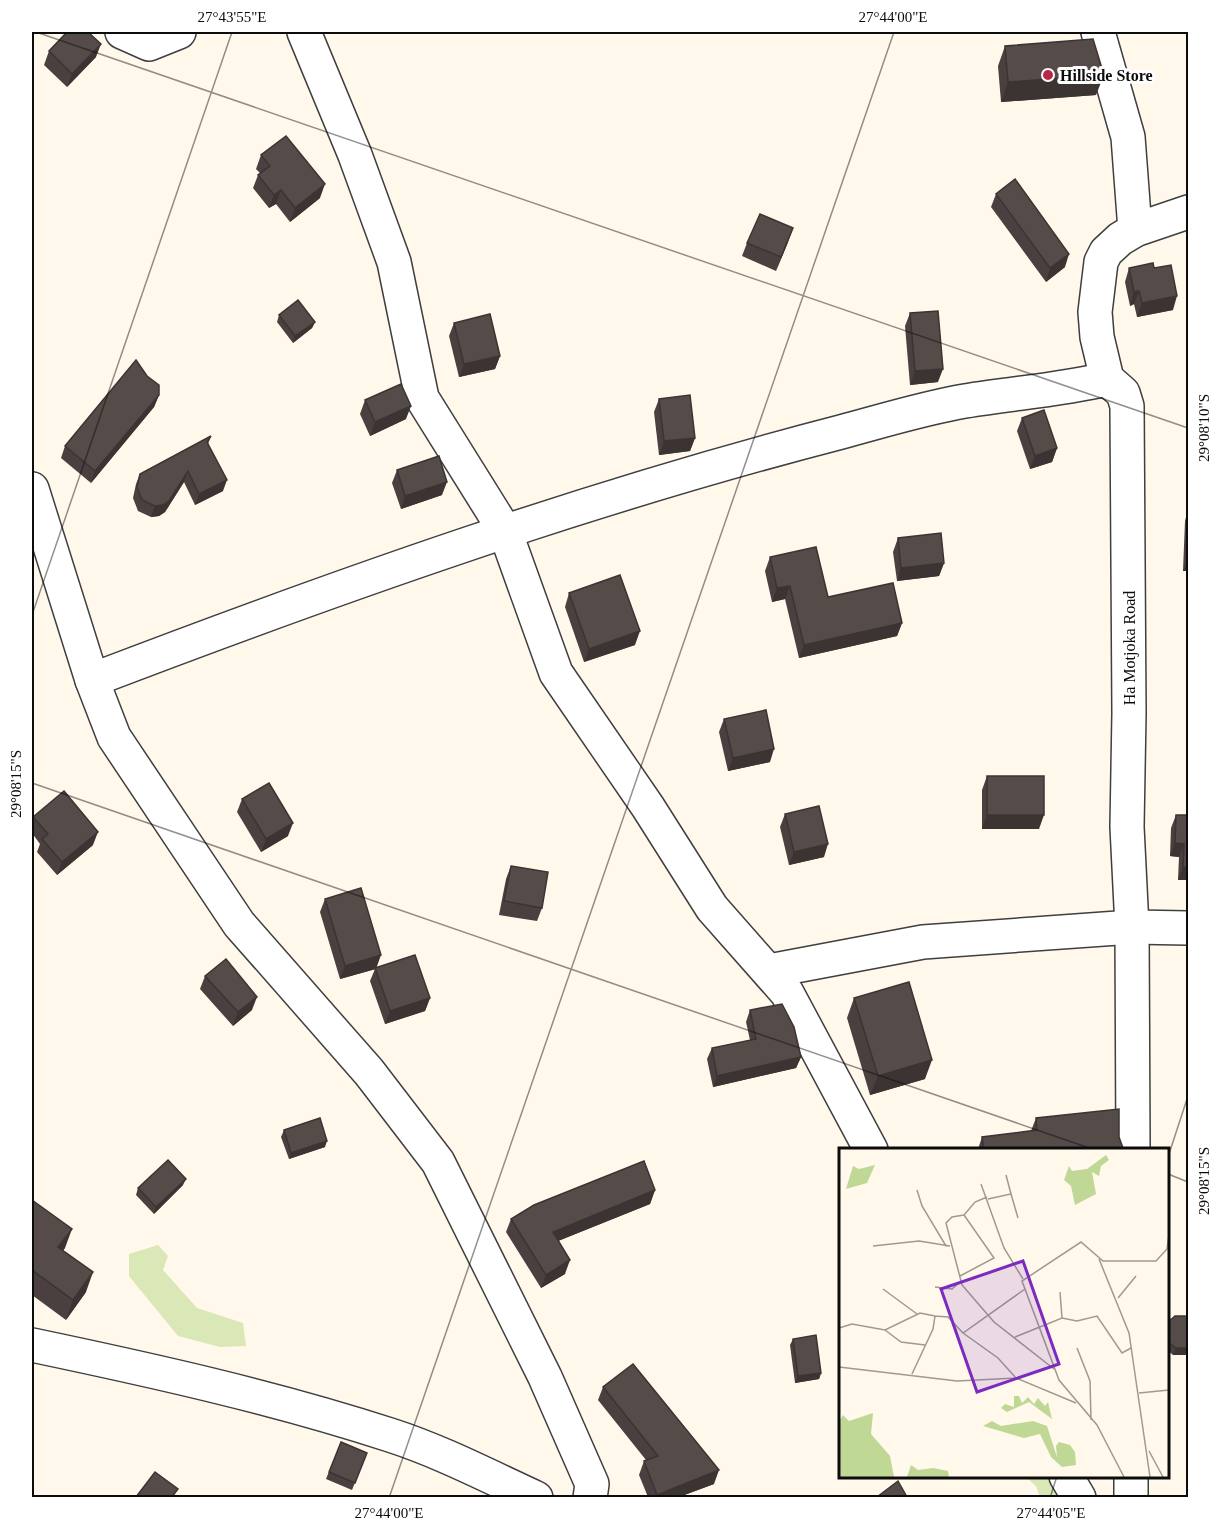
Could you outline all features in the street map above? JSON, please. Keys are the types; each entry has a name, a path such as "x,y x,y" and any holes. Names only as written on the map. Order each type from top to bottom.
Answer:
{"street":[{"path":"122,32 149,44 179,32"},
{"path":"304,32 355,155 394,262 422,398 505,531 556,673 648,807 712,908 787,993 870,1148"},
{"path":"1098,32 1128,137 1135,230"},
{"name":"Ha Motjoka Road","path":"1133,1148 1132,927 1127,827 1128,406 1123,393 1107,379 1097,337 1095,312 1101,262 1106,252 1120,239 1135,230 1188,212"},
{"path":"92,680 234,626 505,531 623,494 850,430 963,401 1074,387 1107,379"},
{"path":"32,489 92,680 114,737 239,924 369,1072 438,1162 545,1377 592,1484 590,1497"},
{"path":"769,971 923,942 1132,927 1188,928"},
{"path":"32,1345 255,1397 381,1432 424,1448 536,1497"},
{"path":"1067,1478 1078,1497"},
{"path":"1131,1478 1131,1497"}],"green space":[{"path":"158,1245 168,1256 163,1270 197,1308 243,1323 246,1346 220,1347 178,1336 129,1276 129,1254"},
{"path":"1027,1478 1058,1478 1069,1497 1040,1497 1036,1486"}],"building":[{"path":"67,32 88,32 101,44 72,74 49,51"},
{"path":"1093,39 1104,75 1008,82 1005,46"},
{"path":"286,136 325,184 295,208 281,190 274,195 258,175 270,166 261,155"},
{"path":"1015,179 1069,254 1050,268 996,194"},
{"path":"760,214 793,228 781,257 747,243"},
{"path":"1153,263 1154,268 1171,265 1177,296 1142,303 1139,291 1134,292 1129,268"},
{"path":"298,300 315,322 295,336 279,315"},
{"path":"938,311 943,369 915,371 910,313"},
{"path":"490,314 500,356 464,364 454,323"},
{"path":"136,360 147,376 159,385 159,395 95,471 65,446"},
{"path":"401,384 411,406 375,422 365,400"},
{"path":"690,395 695,438 664,441 659,399"},
{"path":"1044,410 1057,448 1035,456 1022,418"},
{"path":"211,436 207,442 227,480 199,494 188,471 169,501 163,505 155,506 142,500 137,487 140,474"},
{"path":"439,456 447,482 405,496 397,470"},
{"path":"941,533 944,563 901,568 898,538"},
{"path":"816,547 828,597 893,583 902,623 804,645 790,586 777,588 770,557"},
{"path":"620,575 640,631 589,649 569,593"},
{"path":"766,710 774,749 733,758 724,719"},
{"path":"987,776 1044,776 1044,815 987,815"},
{"path":"269,783 293,823 266,839 242,799"},
{"path":"64,791 98,832 62,862 42,839 48,834 33,817"},
{"path":"819,806 828,844 794,852 785,814"},
{"path":"1176,815 1188,815 1188,867 1183,867 1184,844 1175,843"},
{"path":"511,866 548,872 542,908 504,901"},
{"path":"361,888 381,955 345,966 325,899"},
{"path":"415,955 430,998 390,1011 375,968"},
{"path":"226,959 257,997 238,1012 205,976"},
{"path":"909,982 932,1060 878,1076 854,998"},
{"path":"782,1004 794,1027 801,1057 717,1076 712,1048 756,1039 750,1010"},
{"path":"1119,1109 1119,1137 1123,1148 984,1148 982,1137 1037,1130 1036,1118"},
{"path":"320,1118 327,1141 291,1153 284,1130"},
{"path":"168,1160 186,1179 156,1207 138,1188"},
{"path":"644,1161 655,1190 553,1232 570,1260 546,1275 511,1219 534,1205"},
{"path":"32,1200 72,1229 58,1247 93,1272 73,1300 32,1270"},
{"path":"1175,1316 1188,1317 1187,1348 1176,1348 1169,1343 1169,1321"},
{"path":"816,1335 821,1373 798,1376 793,1339"},
{"path":"633,1364 719,1470 657,1495 644,1461 658,1456 603,1387"},
{"path":"341,1442 367,1453 355,1483 329,1472"},
{"path":"155,1472 178,1489 172,1497 136,1497"},
{"path":"898,1481 907,1497 877,1497"}],"place":[{"name":"Hillside Store","path":"1048,75"}]}
